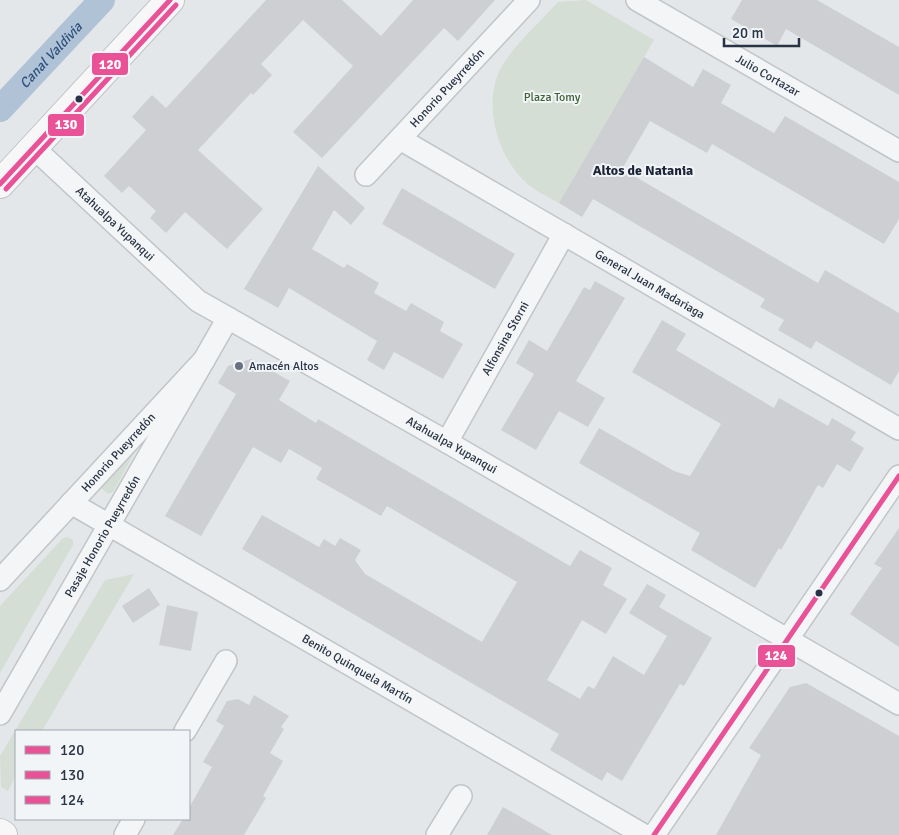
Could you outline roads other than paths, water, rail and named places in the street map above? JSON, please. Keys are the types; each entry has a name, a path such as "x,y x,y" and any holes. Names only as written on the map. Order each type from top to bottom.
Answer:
{"main road":[{"path":"0,184 170,0"}],"street":[{"name":"Honorio Pueyrredón","path":"366,175 529,0"},
{"name":"Julio Cortazar","path":"637,0 899,151"},
{"name":"General Juan Madariaga","path":"400,139 899,429"},
{"name":"Atahualpa Yupanqui","path":"34,148 198,301 447,442 899,704"},
{"name":"Alfonsina Storni","path":"447,442 564,234"},
{"name":"Honorio Pueyrredón","path":"0,580 204,360 228,318"},
{"name":"Pasaje Honorio Pueyrredón","path":"0,714 204,360"},
{"path":"654,835 899,476"},
{"name":"Benito Quinquela Martín","path":"71,503 644,835"},
{"path":"186,730 226,661"},
{"path":"437,835 460,796"},
{"path":"125,835 133,820"}],"waterway":[{"name":"Canal Valdivia","path":"0,109 102,0"}],"place":[{"name":"Amacén Altos","path":"239,366"}],"district":[{"name":"Altos de Natania","path":"643,170"}],"park label":[{"name":"Plaza Tomy","path":"552,97"}]}
